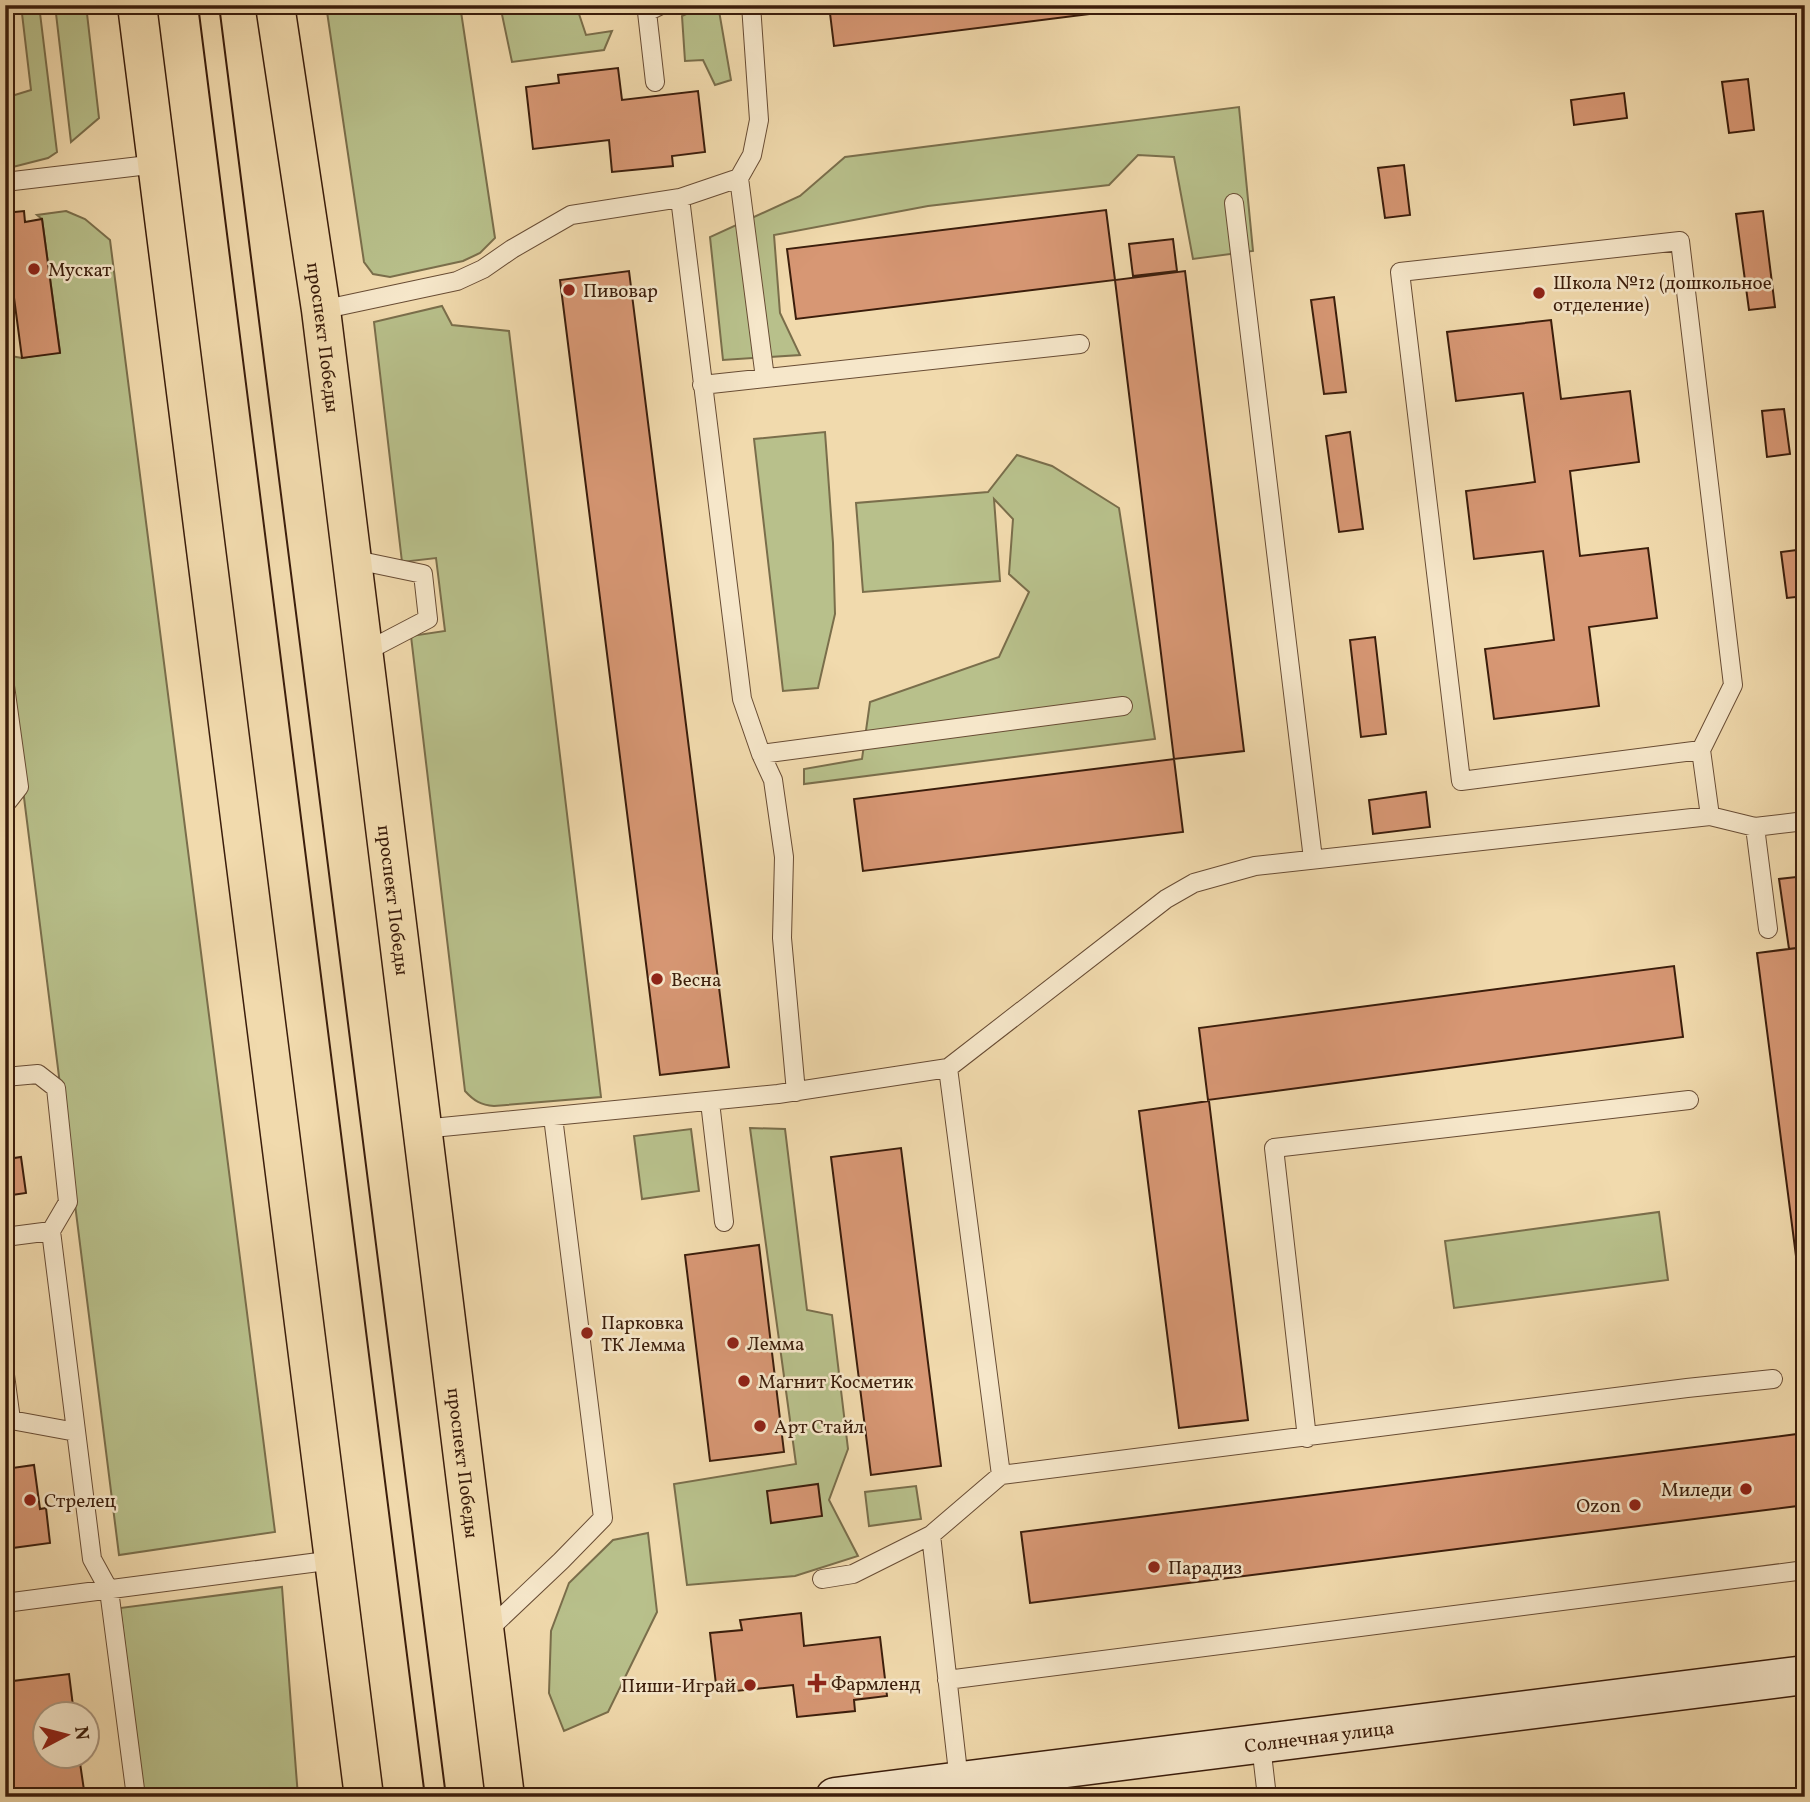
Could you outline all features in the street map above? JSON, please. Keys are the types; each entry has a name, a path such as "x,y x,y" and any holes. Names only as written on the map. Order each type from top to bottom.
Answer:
{"main road":[{"path":"137,5 364,1797"},
{"name":"проспект Победы","path":"275,5 321,310 505,1797"}],"street":[{"name":"Солнечная улица","path":"835,1797 1805,1675"}],"lane":[{"path":"655,82 647,12 661,5"},
{"path":"751,5 759,120 752,155 739,178 765,378"},
{"path":"5,182 157,164"},
{"path":"321,310 457,281 483,269 571,215 680,198 739,178"},
{"path":"680,198 741,699 773,780 784,857 782,938 796,1092"},
{"path":"1234,203 1313,859"},
{"path":"1701,751 1461,781 1399,272 1680,241 1733,685 1701,751 1710,816"},
{"path":"702,384 1080,344"},
{"path":"351,559 423,574 428,619 363,653"},
{"path":"5,686 19,787 8,801 5,801"},
{"path":"761,754 1124,706"},
{"path":"422,1129 710,1102 796,1092 948,1068 1166,899 1194,883 1255,866 1710,816 1755,827 1805,821"},
{"path":"1755,827 1769,929"},
{"path":"948,1068 1001,1475"},
{"path":"5,1077 38,1074 56,1088 68,1202 51,1231 92,1559 109,1590 136,1797"},
{"path":"1307,1438 1274,1148 1689,1100"},
{"path":"710,1102 724,1222"},
{"path":"485,1633 561,1562 603,1518 553,1117"},
{"path":"5,1237 51,1231"},
{"path":"5,1375 10,1420 76,1432"},
{"path":"822,1579 853,1574 931,1535 1001,1475 1773,1379"},
{"path":"931,1535 959,1782"},
{"path":"5,1602 334,1560"},
{"path":"947,1680 1805,1570"},
{"path":"1261,1745 1268,1797"}],"green space":[{"path":"21,5 39,5 57,152 48,158 5,169 5,98 31,90"},
{"path":"55,5 86,5 99,118 71,142"},
{"path":"326,5 460,5 495,238 480,253 463,261 390,277 373,274 364,262"},
{"path":"500,5 576,5 586,35 612,31 604,50 512,62"},
{"path":"705,5 718,5 731,80 715,85 703,60 685,61 682,16"},
{"path":"1239,107 1253,251 1193,259 1174,157 1138,155 1109,185 928,206 774,235 780,313 800,355 723,360 710,237 800,196 845,157"},
{"path":"66,211 85,219 110,240 275,1532 119,1555 5,646 5,355 22,358 60,352 42,219 37,215"},
{"path":"442,306 452,325 509,331 601,1097 494,1106 478,1102 465,1091 411,636 445,631 436,558 402,562 374,322"},
{"path":"825,432 835,614 818,688 783,691 754,439"},
{"path":"1017,455 1052,466 1119,508 1155,739 804,784 804,769 862,759 870,702 999,657 1029,592 1009,574 1013,519 994,499 1000,581 863,592 856,503 988,492"},
{"path":"750,1128 785,1129 807,1310 832,1315 848,1449 829,1500 858,1556 795,1576 687,1585 674,1484 796,1464"},
{"path":"691,1129 699,1191 642,1199 634,1136"},
{"path":"1659,1212 1668,1280 1454,1308 1445,1241"},
{"path":"916,1486 921,1519 869,1526 865,1492"},
{"path":"648,1533 657,1612 608,1712 564,1731 549,1693 551,1631 569,1583 613,1540"},
{"path":"282,1587 298,1797 144,1797 120,1608"}],"building":[{"path":"829,5 1161,5 834,46"},
{"path":"618,68 622,100 698,91 705,152 672,156 673,166 612,172 609,140 533,149 526,87 559,83 558,75"},
{"path":"1748,79 1754,130 1729,133 1722,82"},
{"path":"1624,93 1627,118 1574,125 1571,100"},
{"path":"1404,165 1410,215 1385,218 1378,168"},
{"path":"1106,210 1115,280 796,319 787,249"},
{"path":"24,211 25,222 42,219 60,353 22,358 5,213"},
{"path":"1763,211 1775,307 1749,310 1736,214"},
{"path":"1173,239 1177,271 1133,276 1129,244"},
{"path":"629,271 729,1067 660,1075 560,280"},
{"path":"1185,271 1244,751 1174,759 1115,280"},
{"path":"1334,297 1346,392 1324,394 1311,300"},
{"path":"1551,320 1561,399 1630,391 1639,462 1570,471 1580,556 1648,548 1657,618 1589,627 1599,706 1494,719 1485,649 1554,640 1543,551 1474,559 1466,491 1535,482 1523,393 1456,401 1447,332"},
{"path":"1784,409 1790,454 1767,457 1762,411"},
{"path":"1350,432 1363,529 1339,532 1326,436"},
{"path":"1805,549 1805,596 1787,598 1781,552"},
{"path":"1375,637 1386,734 1361,737 1350,640"},
{"path":"1174,759 1183,832 863,871 854,799"},
{"path":"1426,792 1430,827 1373,834 1369,800"},
{"path":"1805,876 1805,947 1789,949 1779,879"},
{"path":"1805,947 1805,1326 1757,953"},
{"path":"1674,966 1683,1037 1208,1100 1199,1028"},
{"path":"1209,1101 1248,1420 1179,1428 1139,1111"},
{"path":"10,1114 14,1158 21,1157 26,1193 5,1196 5,1115"},
{"path":"901,1148 941,1466 871,1475 831,1157"},
{"name":"Лемма","path":"759,1245 784,1452 710,1461 685,1255"},
{"path":"1805,1433 1805,1505 1030,1603 1021,1532"},
{"path":"34,1465 40,1509 46,1508 50,1543 5,1549 5,1469"},
{"path":"818,1484 822,1516 771,1523 767,1491"},
{"path":"801,1613 804,1646 880,1637 887,1696 854,1700 855,1711 797,1717 793,1685 717,1693 710,1633 742,1630 740,1620"},
{"path":"69,1674 72,1700 32,1700 32,1770 81,1770 85,1797 15,1797 5,1724 5,1682"}],"tram line":[{"path":"198,5 425,1797"},
{"path":"219,5 446,1797"}],"place":[{"name":"Мускат","path":"34,269"},
{"name":"Пивовар","path":"569,290"},
{"name":"Школа №12 (дошкольное отделение)","path":"1539,293"},
{"name":"Весна","path":"657,979"},
{"name":"Парковка ТК Лемма","path":"587,1333"},
{"name":"Лемма","path":"733,1343"},
{"name":"Магнит Косметик","path":"744,1381"},
{"name":"Арт Стайл","path":"760,1426"},
{"name":"Миледи","path":"1746,1489"},
{"name":"Стрелец","path":"30,1500"},
{"name":"Ozon","path":"1635,1505"},
{"name":"Парадиз","path":"1154,1567"},
{"name":"Фармленд","path":"817,1683"},
{"name":"Пиши-Играй","path":"750,1685"}]}
